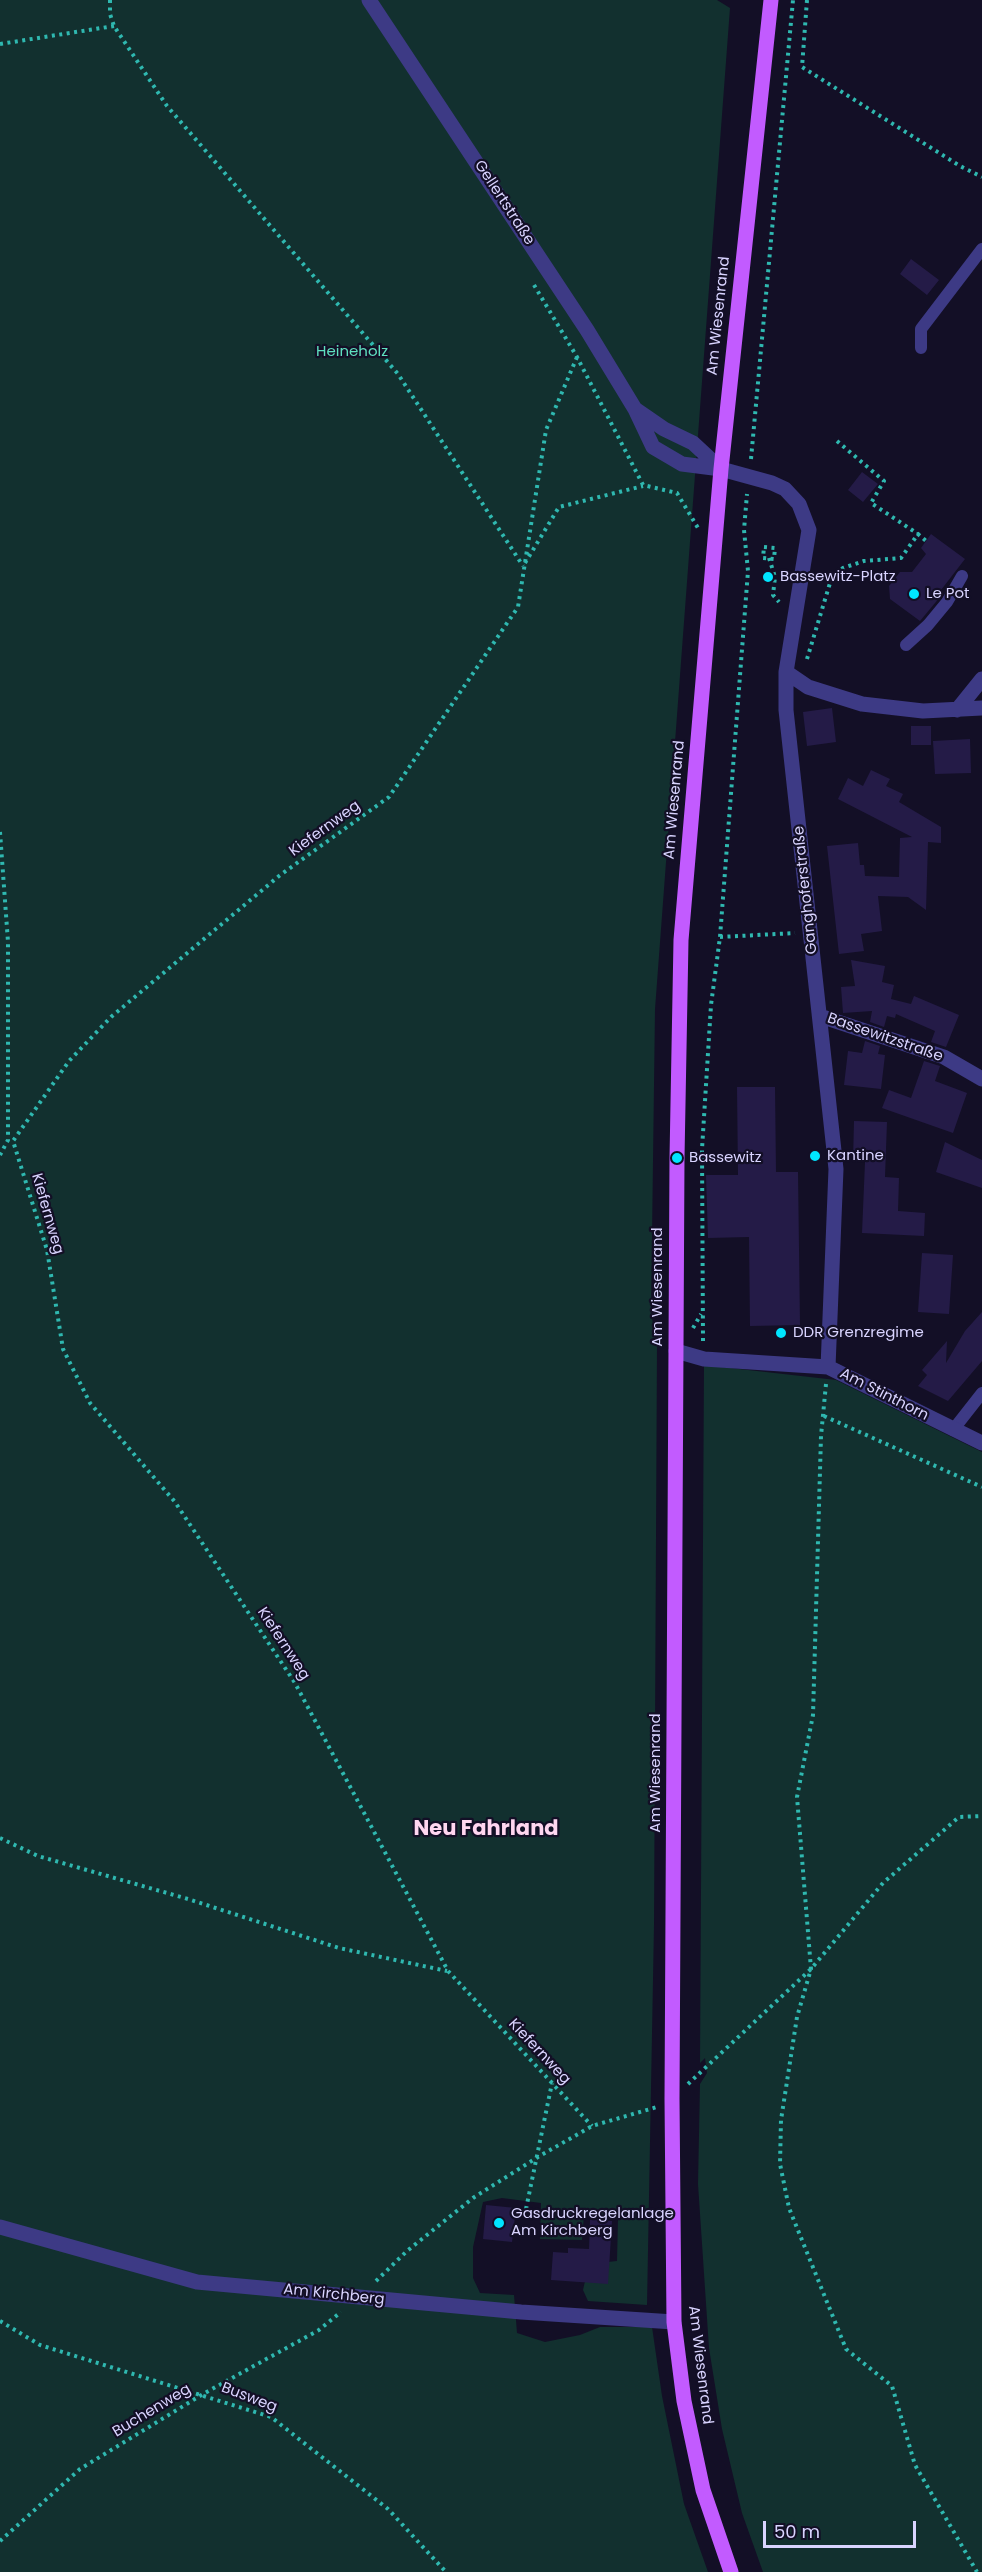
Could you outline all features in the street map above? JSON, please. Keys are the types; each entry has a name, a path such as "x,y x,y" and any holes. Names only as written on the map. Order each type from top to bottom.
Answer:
{"main road":[{"name":"Am Wiesenrand","path":"731,2572 703,2490 684,2401 674,2322 672,2074 681,940 721,469 771,0"}],"street":[{"name":"Gellertstraße","path":"369,0 587,330 635,408 653,447 682,464 721,469"},
{"name":"Gellertstraße","path":"635,408 664,429 693,443 721,469"},
{"name":"Ganghoferstraße","path":"721,469 772,483 791,494 806,515 809,530 786,672 786,710 836,1169 828,1367"},
{"path":"786,672 808,687 862,704 902,710 982,708"},
{"path":"957,710 982,679"},
{"name":"Bassewitzstraße","path":"820,1016 944,1057 982,1079"},
{"name":"Am Stinthorn","path":"676,1351 704,1359 828,1367 982,1443"},
{"name":"Am Kirchberg","path":"0,2227 197,2282 359,2298 674,2322"}],"lane":[{"path":"921,348 921,330 982,249"},
{"path":"906,645 928,625 947,602 962,576"},
{"path":"953,1430 982,1394"}],"path":[{"path":"110,0 110,14 114,26 167,106 398,374 524,566 559,507 643,486 677,493 699,529 716,529"},
{"path":"704,1359 702,1149 711,1005 720,936 748,571 744,530 793,0"},
{"path":"807,0 802,67 960,166 982,177"},
{"path":"0,44 114,26"},
{"path":"530,279 577,357 643,486"},
{"name":"Kiefernweg","path":"577,357 546,430 518,607 389,798 279,876 111,1017 69,1061 13,1141 46,1250 63,1348 90,1404 175,1502 295,1683 448,1971 592,2126"},
{"path":"837,441 884,481 871,503 918,534 926,542"},
{"path":"786,672 807,659 830,583 835,576 843,568 864,561 901,558 918,534"},
{"path":"769,558 776,577 773,595 780,603"},
{"path":"0,832 8,942 8,1140 0,1155"},
{"path":"720,936 810,933"},
{"path":"828,1367 821,1436 813,1715 797,1797 811,1969 797,2017 782,2120 780,2164 789,2208 846,2349 892,2386 915,2464 976,2572"},
{"path":"823,1416 982,1487"},
{"path":"0,1839 38,1856 188,1899 339,1948 448,1971"},
{"path":"526,2209 552,2083"},
{"name":"Buchenweg","path":"0,2541 80,2469 203,2394 319,2330 359,2298"},
{"name":"Busweg","path":"0,2321 40,2344 271,2417 388,2509 446,2572"}],"green space":[{"name":"Heineholz","path":"0,0 717,0 730,8 655,1009 651,1313 657,1344 654,1925 647,2305 588,2301 583,2290 589,2264 617,2261 618,2219 584,2215 582,2240 540,2239 541,2203 502,2198 483,2202 473,2247 473,2278 480,2293 514,2295 517,2333 545,2342 580,2335 600,2327 652,2327 662,2396 684,2504 708,2572 0,2572"},
{"path":"704,1365 836,1380 982,1452 982,2572 763,2572 742,2513 722,2429 709,2348 698,2184 700,2084 707,2073 705,2058 700,2063"}],"building":[{"path":"911,259 939,280 927,295 900,274"},
{"path":"862,472 878,484 863,502 848,490"},
{"path":"931,534 965,559 941,590 943,592 940,597 920,621 890,599 889,586 900,572 912,572 926,554 921,548"},
{"path":"832,708 836,742 807,746 803,712"},
{"path":"911,726 931,726 931,745 911,745"},
{"path":"970,739 971,773 935,774 933,741"},
{"path":"871,770 890,779 886,786 903,794 899,802 941,827 941,843 928,842 926,910 908,897 878,896 882,931 861,934 864,951 839,954 827,846 858,843 860,865 864,865 865,876 899,877 900,838 912,837 838,799 848,778 863,786"},
{"path":"851,960 885,966 882,982 894,985 891,999 911,1004 914,996 959,1015 946,1047 931,1042 935,1031 896,1014 895,1018 887,1016 884,1027 870,1022 872,1011 843,1013 841,987 855,986"},
{"path":"865,1041 880,1046 878,1054 885,1055 881,1089 844,1085 848,1051 862,1053"},
{"path":"924,1061 940,1066 935,1081 967,1093 953,1133 882,1108 889,1090 911,1098"},
{"path":"737,1087 775,1087 776,1172 798,1172 800,1325 750,1326 749,1237 708,1238 706,1175 738,1175"},
{"path":"854,1121 887,1122 885,1177 899,1178 898,1211 925,1213 924,1236 862,1233 865,1162 853,1161"},
{"path":"945,1142 982,1160 982,1188 936,1172"},
{"path":"922,1253 953,1255 949,1314 918,1312"},
{"path":"982,1312 982,1361 948,1401 918,1386 927,1375 922,1370 947,1341 946,1363 965,1331"},
{"name":"Gasdruckregelanlage Am Kirchberg","path":"486,2205 516,2208 512,2242 483,2239"},
{"path":"590,2220 612,2221 608,2284 551,2280 553,2252 568,2253 568,2248 589,2249"}],"place":[{"name":"Bassewitz-Platz","path":"768,577"},
{"name":"Le Pot","path":"914,594"},
{"name":"Kantine","path":"815,1156"},
{"name":"Bassewitz","path":"677,1158"},
{"name":"DDR Grenzregime","path":"781,1333"},
{"name":"Gasdruckregelanlage Am Kirchberg","path":"499,2223"}],"district":[{"name":"Neu Fahrland","path":"486,1830"}]}
